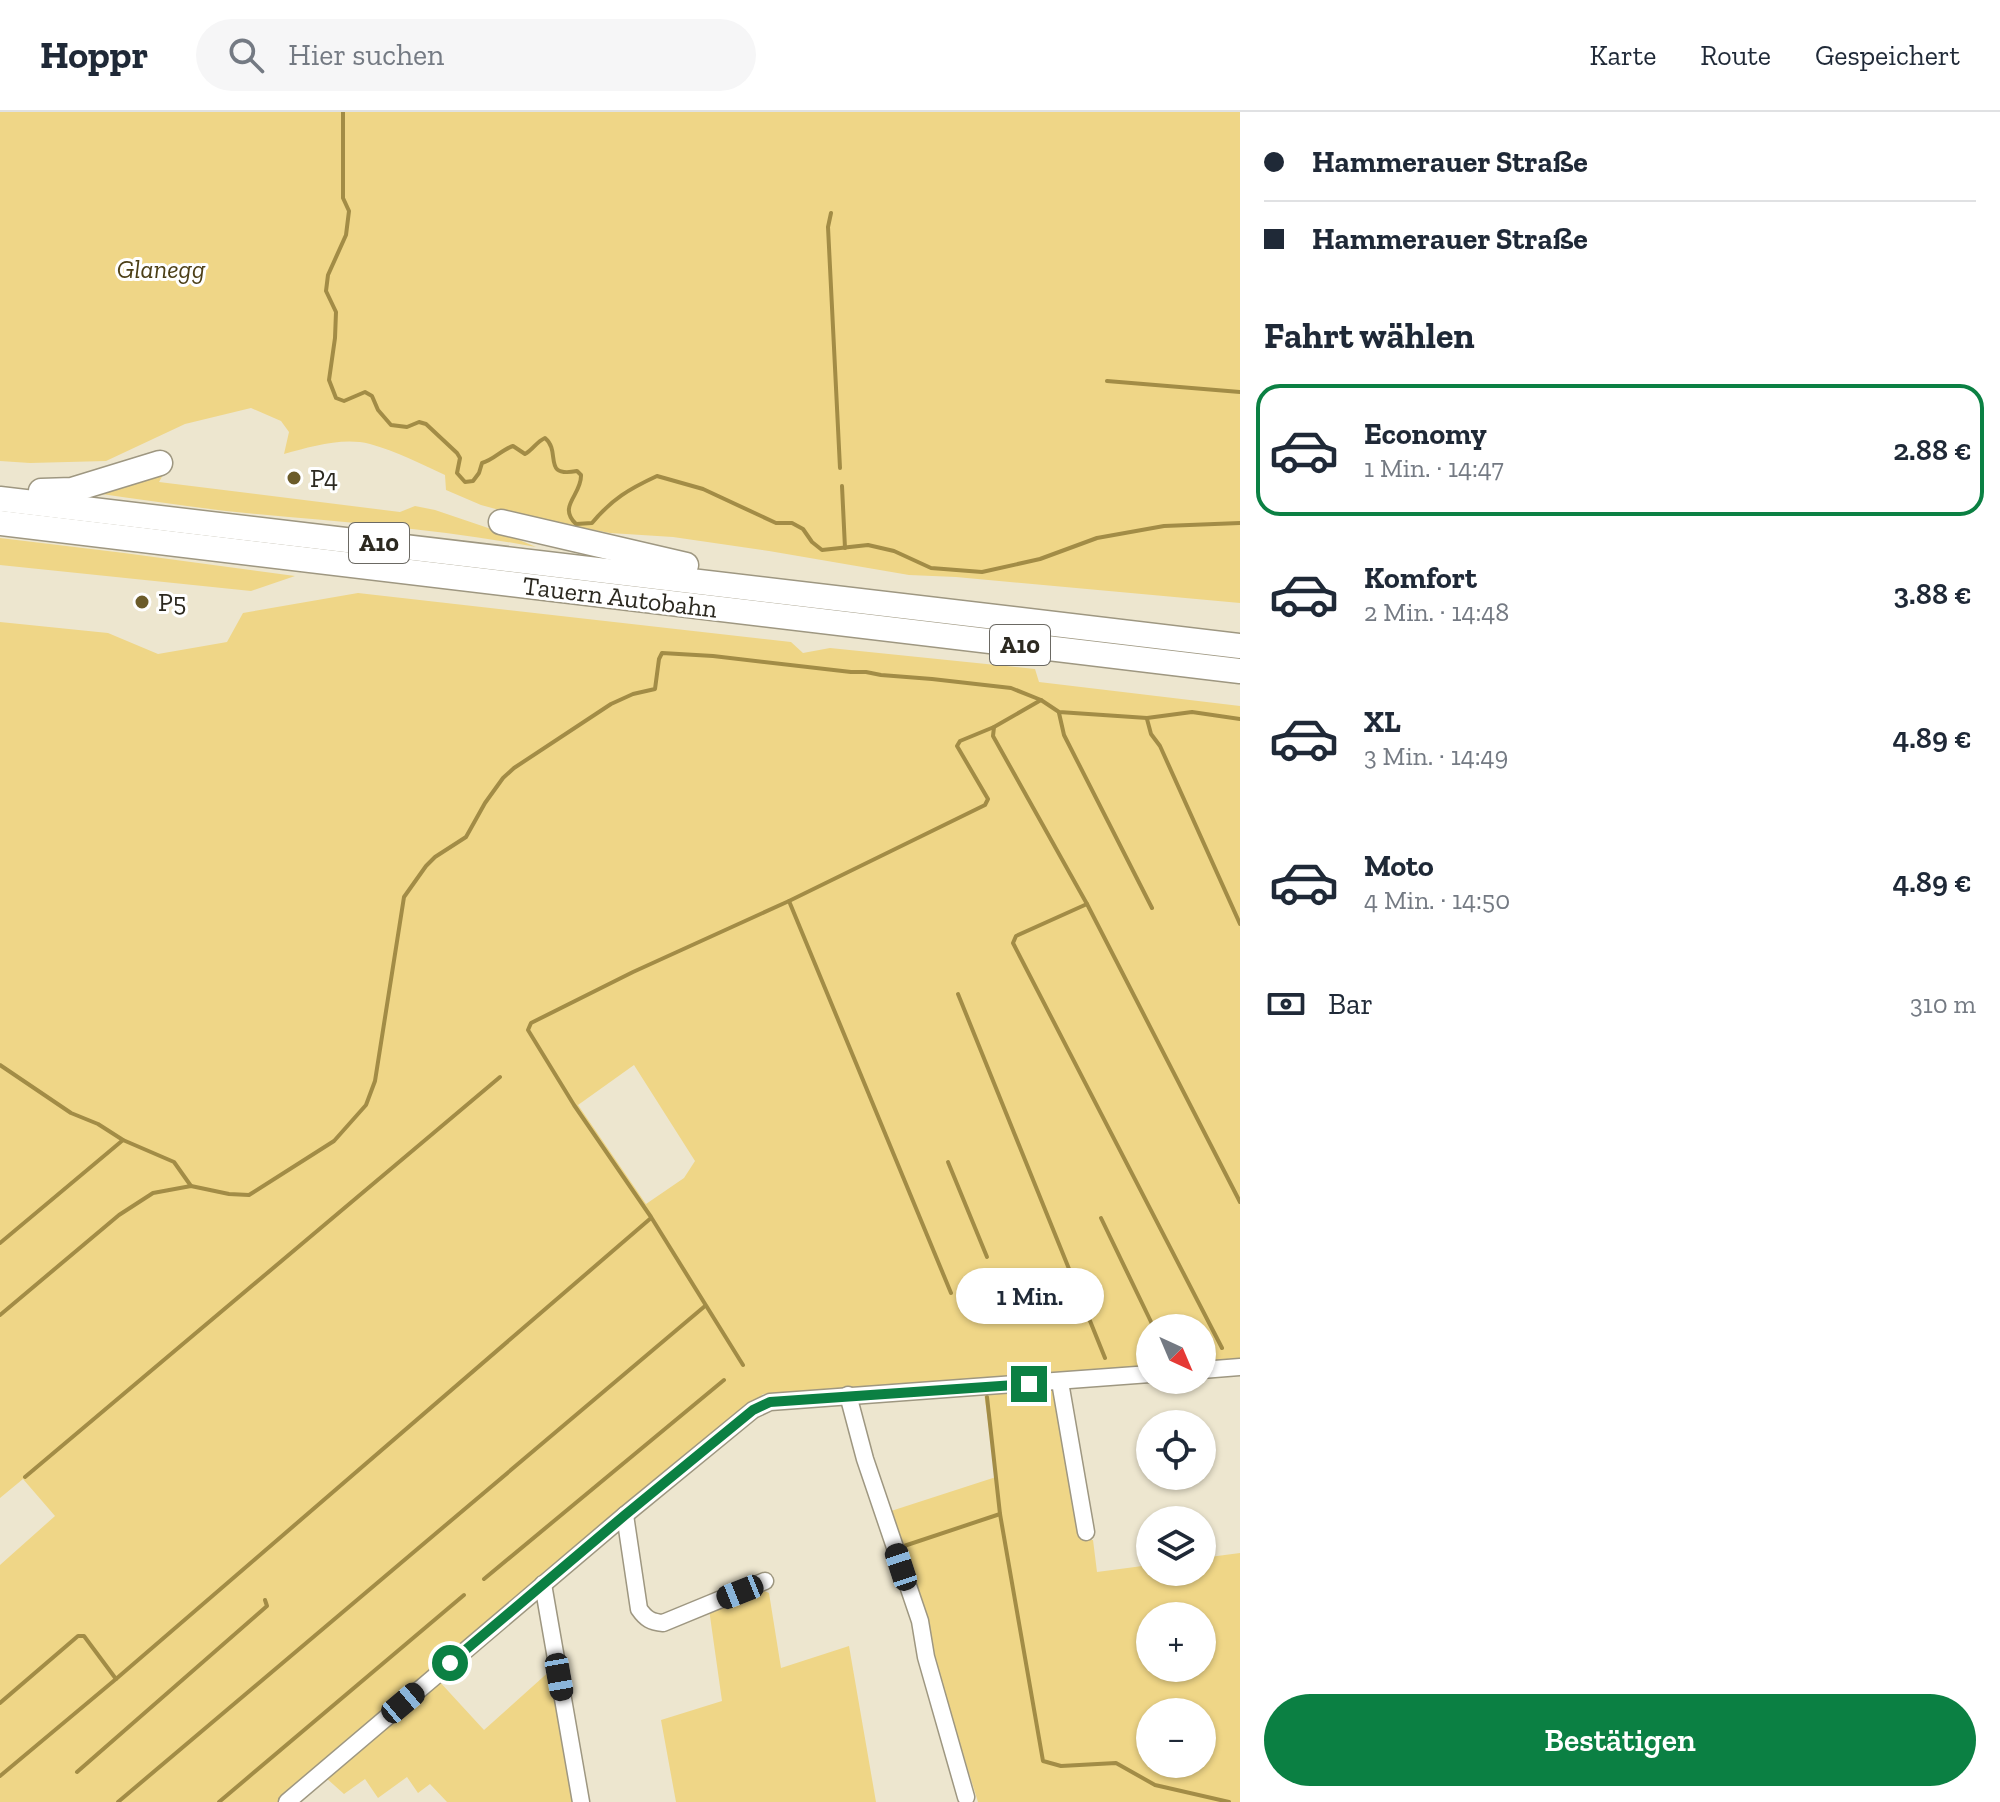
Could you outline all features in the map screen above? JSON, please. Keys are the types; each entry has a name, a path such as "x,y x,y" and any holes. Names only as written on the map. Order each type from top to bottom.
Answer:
{"highway":[{"path":"0,498 16,490 72,490 160,463"},
{"name":"Tauern Autobahn","path":"0,498 1240,646"},
{"path":"501,522 675,564 744,575 758,588"},
{"name":"Tauern Autobahn","path":"0,523 1240,671"},
{"path":"381,581 407,572"}],"street":[{"path":"1216,1369 1240,1367"},
{"path":"287,1802 753,1410 770,1402 1136,1375"},
{"path":"1060,1382 1086,1532"},
{"path":"848,1395 865,1459 920,1621 926,1657 966,1797"},
{"path":"625,1515 639,1609 646,1619 663,1623 765,1581"},
{"path":"543,1584 581,1802"}],"green space":[{"name":"Glanegg","path":"0,112 1240,112 1240,603 909,575 673,537 610,533 525,517 481,505 446,490 445,475 370,444 338,442 284,454 289,432 281,421 251,408 185,424 106,461 0,461"},
{"path":"164,473 159,482 400,512 415,506 500,532 536,547 428,531 227,511 95,493"},
{"path":"0,538 295,576 251,591 0,565"},
{"path":"358,593 791,642 803,653 830,648 1035,669 1039,682 1240,706 1240,1359 1216,1361 1216,1314 1136,1314 1136,1367 980,1381 763,1394 286,1802 0,1802 0,1565 55,1516 23,1479 0,1498 0,622 108,633 158,654 227,642 243,613","holes":["634,1065 695,1161 684,1178 646,1204 578,1105"]},
{"path":"1054,1388 1085,1540 1093,1540 1097,1572 1136,1567 1136,1586 1216,1586 1216,1556 1240,1553 1240,1802 978,1802 888,1512 996,1477 984,1393"},
{"path":"762,1590 769,1593 781,1668 849,1646 876,1802 676,1802 661,1720 722,1701 709,1609"},
{"path":"552,1669 573,1802 447,1802 430,1784 418,1793 407,1777 378,1798 365,1779 344,1794 325,1777 438,1680 484,1730"}],"waterway":[{"path":"343,112 343,198 349,211 346,235 328,275 326,291 336,312 329,380 336,398 344,401 365,392 372,396 378,410 391,425 407,427 419,422 426,424 457,453 460,458 457,473 465,482 473,481 482,463 505,450 513,446 525,454 545,438 559,471 577,471 581,475 569,506 571,518 576,524 592,523 622,495 657,476 703,489 776,523 792,523 803,529 822,550 868,545 894,551 931,568 982,572 1040,559 1097,538 1164,526 1240,523"},
{"path":"831,213 828,227 840,468"},
{"path":"1107,381 1240,392"},
{"path":"842,486 845,548"},
{"path":"0,1315 119,1215 153,1193 191,1186 249,1195 334,1141 366,1105 375,1081 404,897 435,857 466,837 485,803 514,768 611,704 655,689 662,653 1011,688 1041,700 1059,712 1147,718 1192,712 1240,719"},
{"path":"743,1365 651,1217 574,1105 528,1030 531,1023 985,805 988,799 957,746 960,741 994,727 1041,700"},
{"path":"1059,713 1064,735 1152,908"},
{"path":"1147,719 1151,734 1160,746 1240,924"},
{"path":"994,727 993,736 1087,904 1240,1202"},
{"path":"789,901 951,1293"},
{"path":"1087,904 1016,936 1013,943 1222,1348"},
{"path":"958,994 1105,1358"},
{"path":"0,1065 71,1113 174,1162 191,1186"},
{"path":"25,1477 500,1077"},
{"path":"0,1243 123,1140"},
{"path":"948,1162 987,1257"},
{"path":"0,1776 651,1218"},
{"path":"1101,1218 1147,1314"},
{"path":"118,1802 705,1306"},
{"path":"484,1579 724,1380"},
{"path":"987,1397 1000,1514 1043,1761 1061,1766 1116,1763 1155,1785 1229,1802"},
{"path":"901,1547 1000,1514"},
{"path":"219,1802 464,1595"},
{"path":"77,1772 267,1606 265,1600"},
{"path":"0,1703 78,1636 84,1636 116,1679"}],"place":[{"name":"P4","path":"294,478"},
{"name":"P5","path":"142,602"}],"route":[{"path":"450,1663 753,1410 770,1402 1029,1384"}]}
